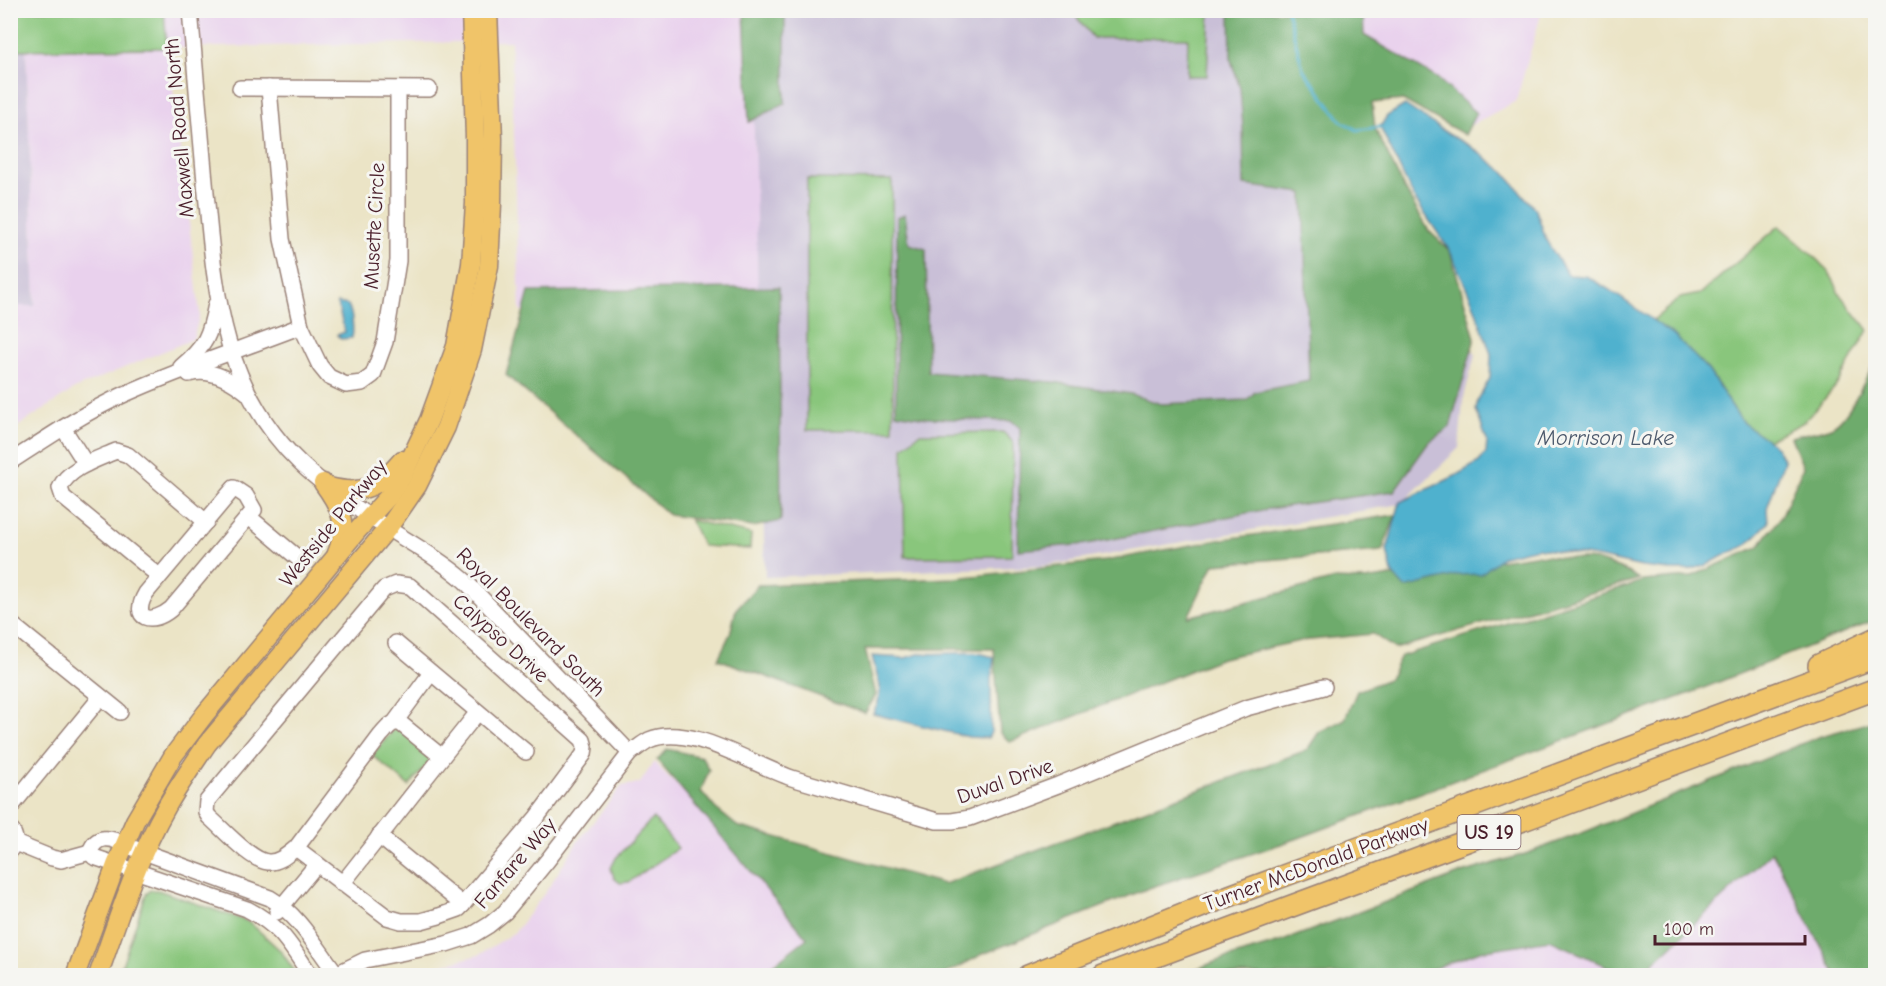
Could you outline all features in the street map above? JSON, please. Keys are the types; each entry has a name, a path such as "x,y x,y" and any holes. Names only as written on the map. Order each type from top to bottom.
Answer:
{"highway":[{"path":"1754,701 1826,661 1875,638"},
{"name":"Turner McDonald Parkway","path":"1028,975 1216,901 1875,657"},
{"name":"Turner McDonald Parkway","path":"1103,975 1875,689"}],"main road":[{"name":"Westside Parkway","path":"75,975 124,845 148,797 181,744 336,556 389,496 402,477 425,430 456,346 471,264 475,203 475,139 471,10"},
{"name":"Westside Parkway","path":"98,975 145,852 167,806 207,744 388,528 417,486 446,427 472,350 480,320 489,266 492,204 492,78 488,10"},
{"path":"326,485 350,491 380,483 391,473 425,430"},
{"path":"326,485 338,503 341,514 342,537 336,556"}],"street":[{"name":"Maxwell Road North","path":"190,10 209,243"},
{"path":"240,88 429,89"},
{"name":"Musette Circle","path":"269,88 282,239 301,326 320,366 329,377 346,385 362,383 373,375 385,342 398,261 398,89"},
{"name":"Royal Boulevard South","path":"209,243 217,298 231,353 264,420 285,448 326,485 436,558 465,581 630,753"},
{"path":"175,372 201,348 208,337 217,298"},
{"path":"10,462 63,428 132,391 175,372 301,326"},
{"path":"132,391 195,372 207,372 219,375 251,395"},
{"path":"63,428 86,464"},
{"path":"159,576 63,497 60,488 62,483 86,464 116,450 128,455 206,522"},
{"path":"234,488 246,496 254,510 249,516 171,609 155,618 144,618 141,615 140,602 159,576 234,488"},
{"path":"249,516 299,559"},
{"name":"Calypso Drive","path":"396,584 410,586 583,740 585,747 580,761 537,817 459,909 422,921 401,921 387,917 296,848 279,860 269,862 256,858 209,817 206,812 207,801 384,589 396,584"},
{"path":"10,623 120,712"},
{"path":"396,644 526,752"},
{"path":"296,848 431,673"},
{"name":"Duval Drive","path":"630,753 647,741 656,738 681,735 700,739 771,772 937,821 952,821 970,818 1058,785 1246,708 1324,687"},
{"path":"13,800 100,698"},
{"path":"342,884 478,712"},
{"path":"395,722 400,723 442,757"},
{"name":"Fanfare Way","path":"334,974 365,960 446,944 471,936 489,925 505,912 548,861 630,753"},
{"path":"379,836 463,905"},
{"path":"13,839 45,856 61,860 90,852"},
{"path":"90,852 98,840 115,839 124,845 260,892 282,904 295,918 334,974"},
{"path":"90,852 94,857 116,865 248,909 270,921 284,936 310,975"},
{"path":"270,921 317,864"}],"shaded area":[{"path":"164,11 751,11 759,306 520,311 511,41 168,48 200,314 193,339 76,388 11,431 11,306 35,306 26,50 167,48"},
{"path":"751,11 1362,11 1362,110 1450,319 1475,355 1463,401 1459,448 1401,504 1043,566 765,577"},
{"path":"1362,11 1542,11 1516,101 1464,129 1394,84 1362,110"},
{"path":"11,50 26,50 35,306 11,306"},
{"path":"654,762 717,827 806,938 758,975 411,976 479,955 515,932 547,890 578,841 622,786 640,783"},
{"path":"1775,837 1846,976 1283,976"}],"green space":[{"path":"11,10 164,11 167,48 11,50"},
{"path":"744,11 785,11 785,103 749,122"},
{"path":"1072,11 1210,11 1207,76 1187,76 1188,38 1093,38"},
{"path":"1230,11 1363,11 1364,35 1437,78 1476,113 1465,135 1403,100 1372,103 1375,128 1404,188 1429,231 1450,251 1475,338 1450,427 1429,442 1394,491 1268,509 1087,544 1018,550 1020,428 1012,421 927,418 896,413 897,217 905,214 909,244 926,249 928,372 1053,382 1131,394 1161,404 1247,400 1255,392 1309,381 1303,193 1244,185 1240,88 1231,60"},
{"path":"807,179 892,180 893,430 807,430"},
{"path":"1779,226 1822,265 1835,283 1838,292 1868,330 1836,386 1804,422 1768,440 1743,423 1708,370 1653,320 1680,298 1700,294"},
{"path":"779,287 781,521 753,527 669,515 506,375 529,292"},
{"path":"1875,363 1875,620 1691,693 1296,839 1149,888 983,954 943,975 760,975 807,938 657,760 667,749 702,757 709,770 701,791 715,808 737,826 944,884 1307,750 1319,732 1345,719 1357,691 1389,679 1401,656 1643,581 1690,577 1758,547 1781,517 1803,467 1791,437 1823,430 1839,421 1851,406"},
{"path":"1003,432 1013,442 1012,556 905,557 903,447 920,433"},
{"path":"1396,515 1382,551 1214,564 1188,617 1335,579 1365,580 1534,555 1596,560 1620,568 1639,579 1395,649 1373,634 1300,641 1222,658 1010,742 1000,733 994,649 865,649 876,695 865,713 718,659 730,634 736,609 758,585 956,578 1105,561 1224,539"},
{"path":"690,520 751,534 750,549 703,546"},
{"path":"1875,721 1875,975 1836,975 1772,852 1640,975 1626,975 1550,940 1480,951 1417,975 1181,975 1217,961 1280,942 1462,873 1528,853 1821,736"},
{"path":"397,726 434,757 409,786 372,755"},
{"path":"653,818 678,848 629,882 620,883 614,878 611,868 616,858"},
{"path":"151,890 158,890 249,922 281,951 295,975 132,976 120,971 146,894"}],"water":[{"name":"Morrison Lake","path":"1405,105 1470,146 1503,171 1536,210 1547,242 1568,275 1586,276 1674,335 1708,370 1743,423 1777,448 1784,461 1767,508 1768,523 1747,545 1709,564 1689,570 1642,567 1597,557 1537,548 1503,556 1481,574 1457,575 1405,588 1392,573 1387,550 1400,502 1455,476 1479,462 1486,453 1487,441 1476,410 1478,400 1490,378 1491,354 1473,303 1450,251 1414,198 1380,127 1387,116"},
{"path":"337,303 348,305 352,316 352,338 341,339 337,335 345,332"},
{"path":"922,653 979,653 994,658 991,679 991,732 988,738 969,737 873,714 878,703 880,687 872,656 905,658"}],"waterway":[{"path":"1287,10 1303,69 1341,121 1357,130 1380,127"}]}
